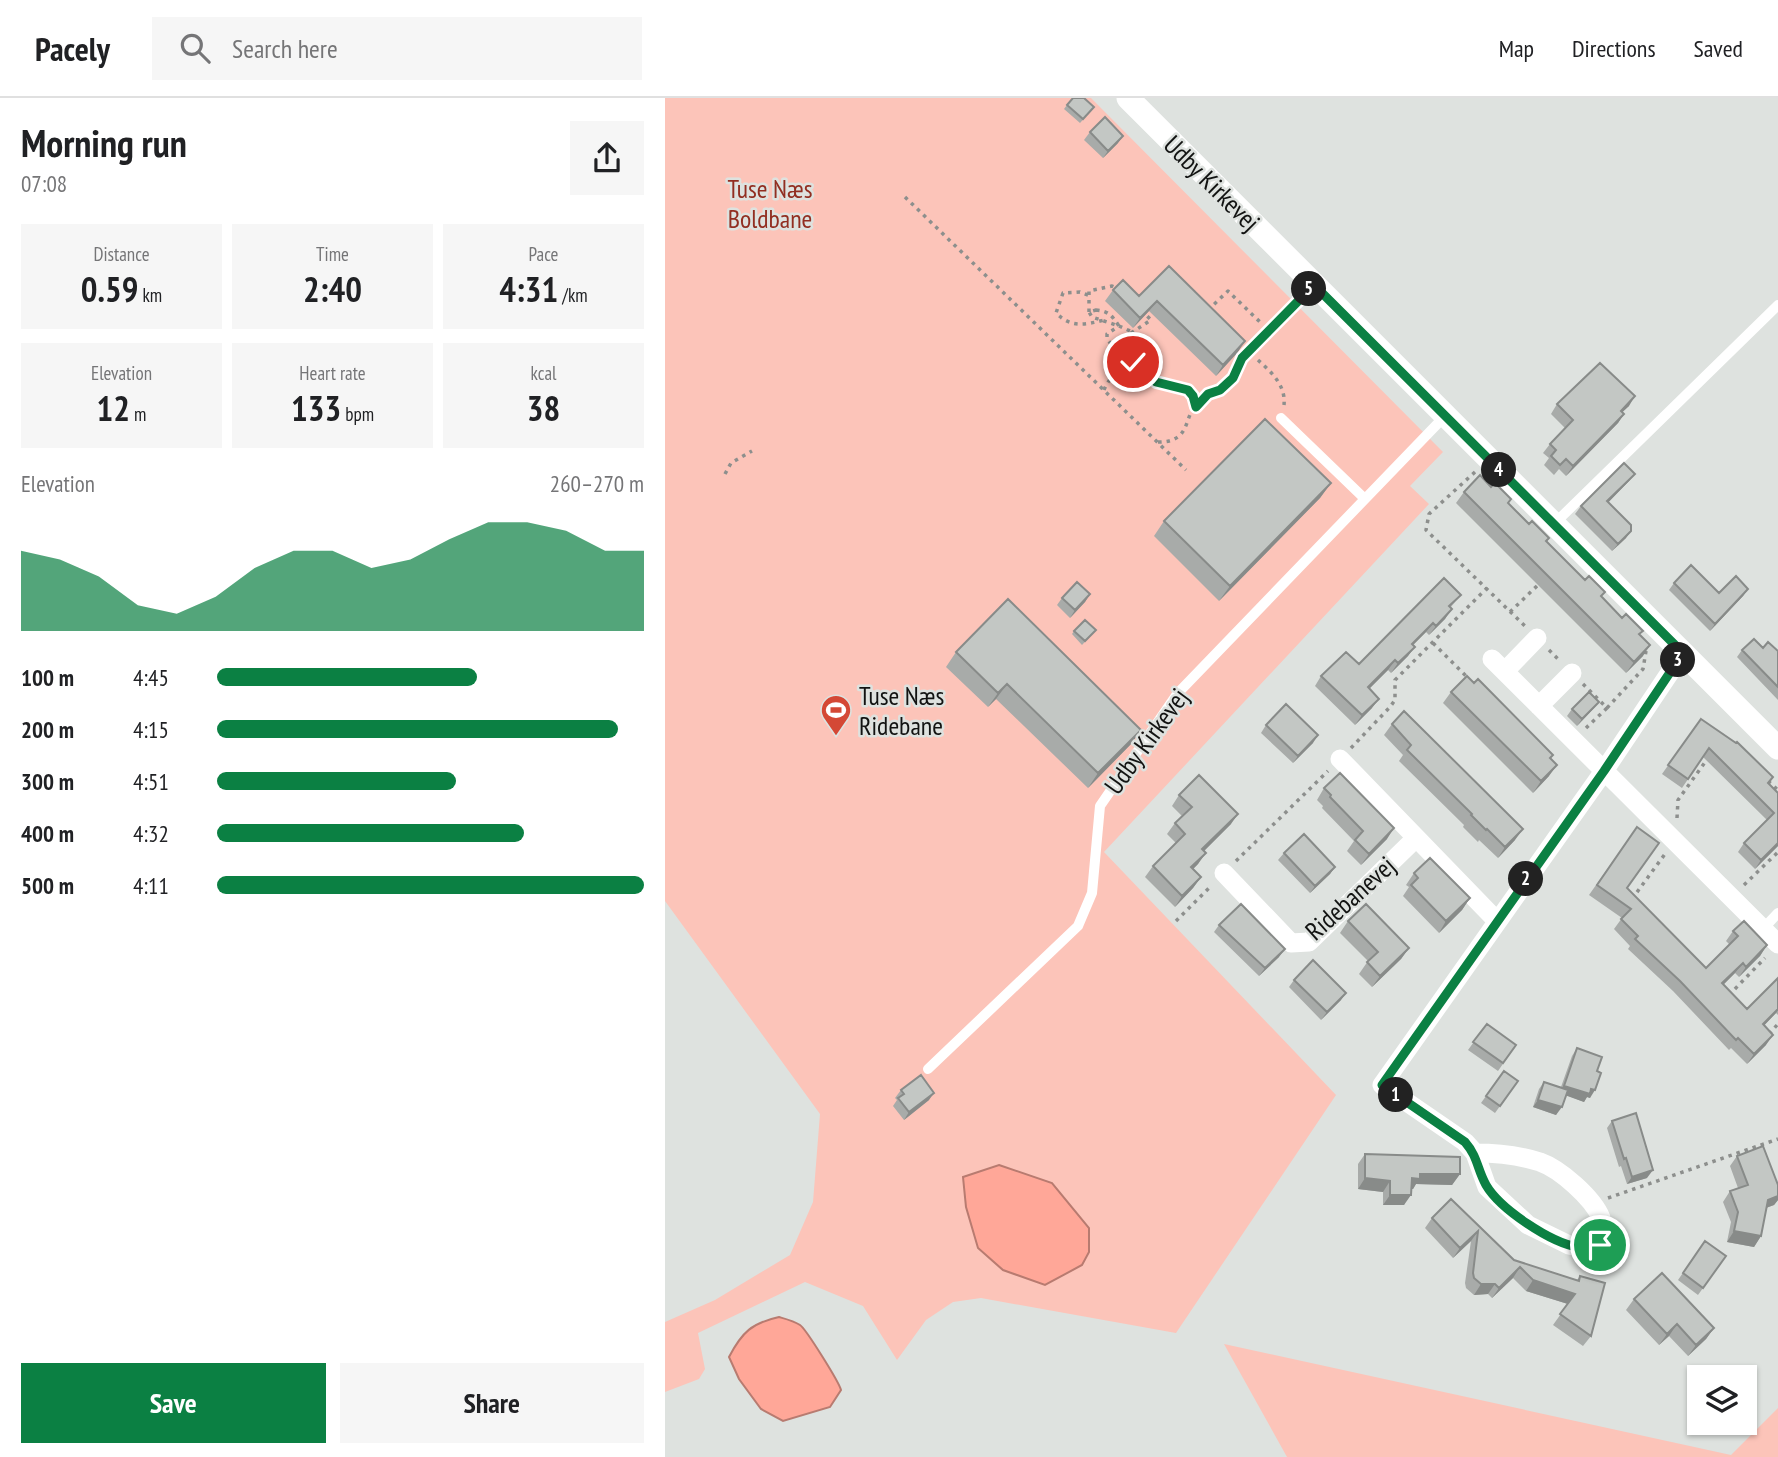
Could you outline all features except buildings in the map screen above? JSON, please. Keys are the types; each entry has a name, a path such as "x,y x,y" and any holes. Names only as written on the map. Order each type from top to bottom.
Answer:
{"street":[{"name":"Udby Kirkevej","path":"1128,98 1778,748"},
{"path":"1537,638 1498,665 1763,929 1774,948"},
{"path":"1475,1153 1505,1153 1543,1163 1569,1181 1593,1204 1602,1220 1600,1245 1582,1248 1569,1245 1528,1225 1487,1187 1475,1153 1465,1142 1382,1085 1496,920 1604,771 1683,653"},
{"path":"1539,706 1572,673"},
{"name":"Ridebanevej","path":"1340,759 1496,920"},
{"name":"Ridebanevej","path":"1224,873 1291,943 1310,942 1416,838"}],"lane":[{"path":"1242,358 1314,285"},
{"path":"1553,524 1778,305"},
{"name":"Udby Kirkevej","path":"928,1069 1078,926 1092,892 1100,806 1177,694 1445,415"},
{"path":"1281,418 1365,499"},
{"path":"1763,929 1778,914"}],"path":[{"path":"905,197 1187,470"},
{"path":"1104,390 1115,372 1133,362 1140,349 1131,334 1119,326 1092,317 1088,295 1089,291 1101,286 1112,286 1122,291"},
{"path":"1088,295 1080,292 1063,293 1056,313 1065,321 1086,325 1104,320"},
{"path":"1131,334 1151,320 1141,310"},
{"path":"1089,312 1105,311 1112,315 1119,326"},
{"path":"1119,326 1107,334 1107,339 1119,354 1144,367 1156,382 1188,390 1196,407"},
{"path":"1158,442 1169,441 1180,435 1196,407 1208,394 1220,390 1233,378 1242,358"},
{"path":"725,474 731,463 752,451"},
{"path":"1426,530 1429,514 1474,471 1483,481"},
{"path":"1510,612 1545,577"},
{"path":"1607,708 1643,668 1646,647"},
{"path":"1677,819 1678,800 1713,753"},
{"path":"1760,772 1778,790"},
{"path":"1631,900 1675,841"},
{"path":"1752,892 1744,885 1778,852"},
{"path":"1728,996 1774,948"},
{"path":"1767,1036 1778,1024"},
{"path":"1593,1204 1778,1139"}],"green space":[{"name":"Tuse Næs Boldbane","path":"665,98 1091,98 1443,452 1410,486 1429,504 1104,852 1336,1095 1176,1333 981,1298 953,1302 926,1320 897,1360 863,1306 805,1282 698,1333 705,1369 699,1379 665,1392 665,1322 715,1300 790,1255 813,1202 820,1114 665,901"},
{"path":"1224,1344 1731,1455 1751,1435 1757,1435 1757,1429 1778,1408 1778,1457 1287,1457"}],"shaded area":[{"path":"999,1165 1052,1183 1089,1228 1089,1252 1082,1265 1045,1285 1003,1270 978,1248 966,1207 963,1177"},
{"path":"779,1317 800,1325 829,1367 841,1390 830,1407 783,1421 761,1409 739,1379 729,1357 749,1330 762,1322"}],"place":[{"name":"Tuse Næs Ridebane","path":"836,737"}],"route":[{"path":"1133,362 1144,367 1156,382 1188,390 1196,407 1208,394 1220,390 1233,378 1242,358 1314,285 1683,653 1604,771 1496,920 1382,1085 1465,1142 1475,1153 1487,1187 1528,1225 1569,1245 1582,1248 1600,1245"}]}
